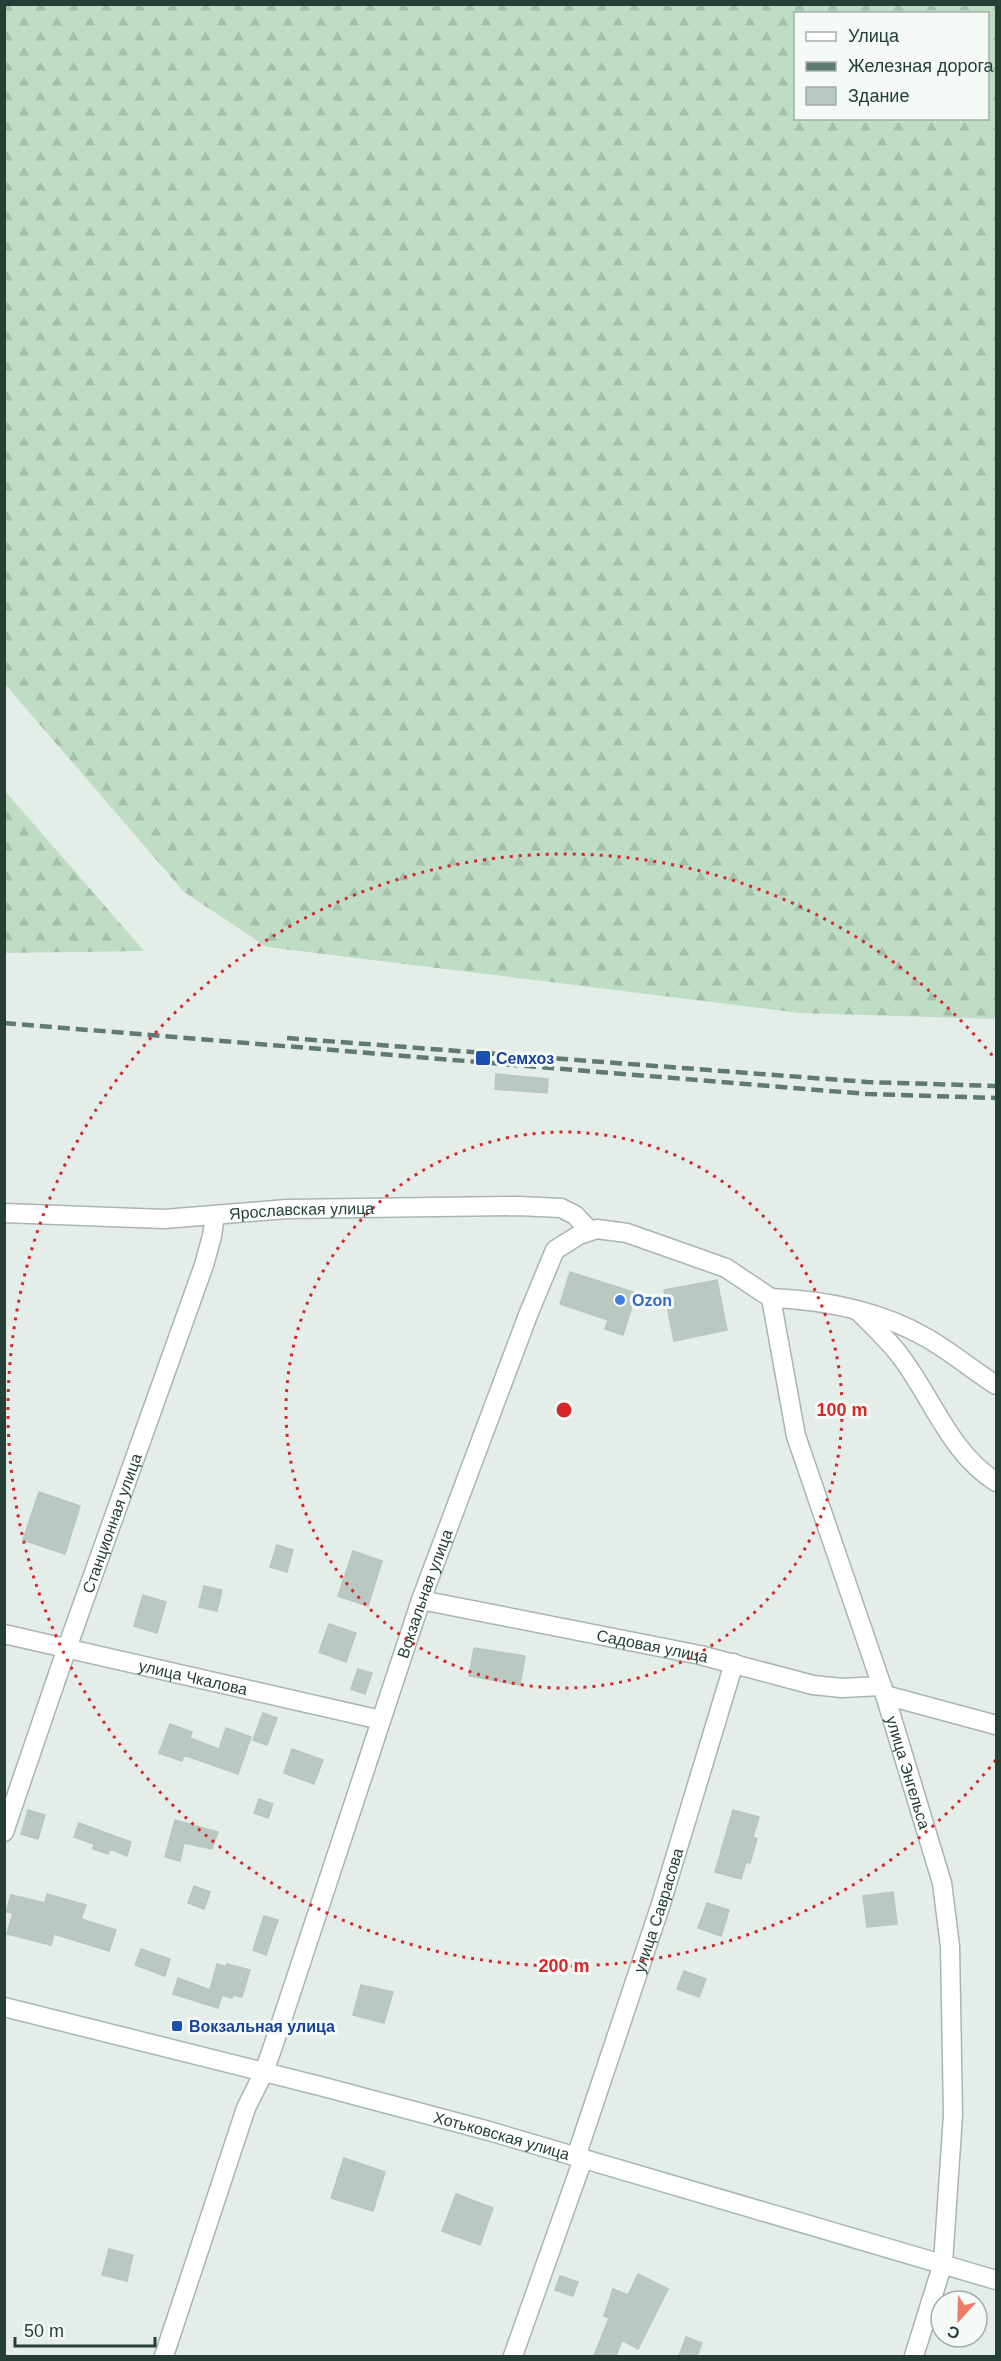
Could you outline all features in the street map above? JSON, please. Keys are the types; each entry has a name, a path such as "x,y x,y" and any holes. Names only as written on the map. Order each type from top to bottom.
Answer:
{"street":[{"name":"Ярославская улица","path":"4,1213 164,1219 287,1209 518,1206 561,1208 575,1215 590,1231"},
{"name":"Станционная улица","path":"4,1832 204,1265 215,1216"},
{"path":"590,1231 597,1229 627,1233 726,1268 771,1298 798,1299 857,1310 885,1318 926,1338 992,1378"},
{"name":"Вокзальная улица","path":"164,2356 246,2108 264,2072 421,1600 555,1250 590,1231"},
{"name":"улица Энгельса","path":"771,1298 796,1436 883,1691 942,1883 950,1946 953,2115 943,2263 914,2356"},
{"path":"857,1310 898,1354 958,1448 983,1473 996,1482"},
{"name":"Садовая улица","path":"421,1600 678,1650 813,1685 883,1691 996,1725"},
{"name":"улица Чкалова","path":"4,1634 381,1720"},
{"name":"улица Саврасова","path":"513,2356 580,2158 734,1664"},
{"name":"Хотьковская улица","path":"4,2007 489,2131 996,2280"}],"green space":[{"path":"4,5 996,5 996,1019 800,1013 267,947 184,892 5,684"},
{"path":"5,791 144,951 5,953"}],"building":[{"path":"496,1074 548,1079 547,1093 495,1089"},
{"path":"570,1272 636,1293 623,1335 605,1329 608,1320 560,1304"},
{"path":"717,1280 727,1330 674,1341 664,1290"},
{"path":"39,1492 80,1506 65,1554 23,1540"},
{"path":"277,1545 293,1550 287,1572 270,1567"},
{"path":"353,1551 382,1561 368,1606 338,1596"},
{"path":"204,1586 222,1590 217,1611 199,1607"},
{"path":"143,1595 166,1602 157,1633 134,1626"},
{"path":"329,1624 356,1633 346,1662 319,1652"},
{"path":"474,1648 525,1656 520,1685 469,1676"},
{"path":"358,1669 372,1673 365,1694 351,1689"},
{"path":"263,1713 277,1718 267,1745 253,1740"},
{"path":"170,1724 192,1732 190,1738 219,1749 226,1728 251,1737 238,1774 184,1755 182,1761 159,1753"},
{"path":"292,1749 323,1760 314,1784 284,1773"},
{"path":"259,1799 273,1804 268,1818 254,1813"},
{"path":"28,1810 45,1815 38,1839 21,1834"},
{"path":"733,1810 759,1817 753,1837 757,1839 750,1863 746,1862 741,1879 715,1872"},
{"path":"175,1820 218,1832 212,1849 184,1843 180,1861 165,1857"},
{"path":"79,1823 131,1842 127,1856 110,1849 108,1854 93,1849 94,1844 74,1837"},
{"path":"194,1886 210,1892 204,1909 188,1903"},
{"path":"893,1892 897,1924 867,1927 863,1896"},
{"path":"47,1894 86,1905 81,1919 116,1930 109,1951 54,1934 51,1945 7,1934 13,1913 6,1912 11,1895 45,1903"},
{"path":"707,1903 729,1910 721,1936 698,1928"},
{"path":"264,1916 278,1920 266,1955 253,1950"},
{"path":"141,1949 170,1959 165,1976 135,1965"},
{"path":"217,1964 250,1970 242,1997 233,1995 232,1998 222,1995 218,2008 173,1994 178,1978 210,1990"},
{"path":"684,1971 706,1979 699,1997 677,1989"},
{"path":"361,1985 393,1992 384,2023 353,2015"},
{"path":"344,2158 385,2172 373,2211 331,2198"},
{"path":"456,2194 493,2208 480,2245 442,2231"},
{"path":"109,2249 133,2255 127,2281 102,2275"},
{"path":"638,2274 668,2289 638,2349 622,2340 616,2356 594,2356 609,2318 604,2316 613,2289 628,2295"},
{"path":"560,2276 578,2282 573,2296 555,2290"},
{"path":"686,2337 702,2343 697,2356 679,2356"}],"railway":[{"path":"4,1023 867,1094 996,1098"},
{"path":"287,1038 867,1082 996,1086"}],"place":[{"name":"Семхоз","path":"483,1058"},
{"name":"Ozon","path":"620,1300"},
{"name":"Вокзальная улица","path":"177,2026"}]}
